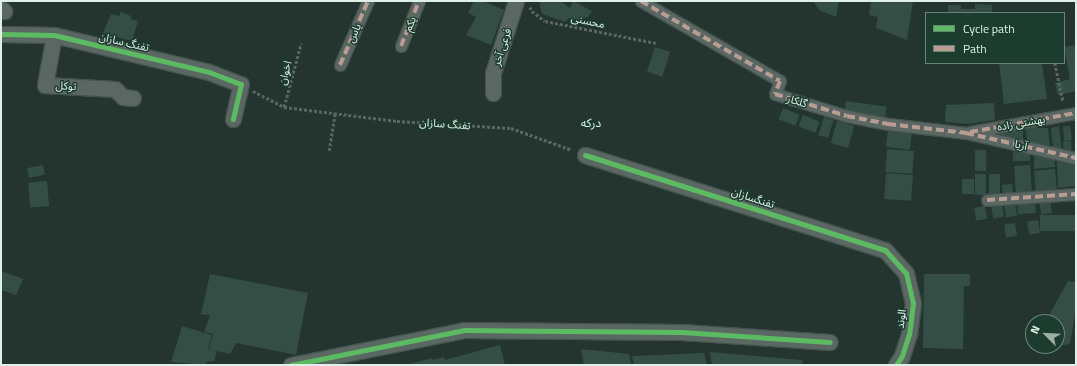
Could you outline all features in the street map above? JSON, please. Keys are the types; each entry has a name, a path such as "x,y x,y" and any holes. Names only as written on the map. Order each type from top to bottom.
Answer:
{"street":[{"name":"یاس","path":"340,65 368,1"},
{"name":"یکم","path":"401,46 419,1"},
{"name":"گلکار","path":"641,1 780,80 775,94 847,116 888,124 966,133"},
{"name":"فرعی آخر","path":"493,93 493,73 522,2"},
{"name":"تفنگ سازان","path":"1,34 54,35 209,72 241,84"},
{"name":"توکل","path":"54,35 45,85 115,89 122,97 133,98"},
{"path":"233,119 241,84"},
{"name":"بهشتی زاده","path":"966,133 1071,114"},
{"name":"آریا","path":"966,133 1076,158"},
{"name":"تفنگسازان","path":"585,155 885,250 906,273"},
{"path":"987,200 1076,194"},
{"name":"الوند","path":"896,365 902,356 909,334 913,303 906,273"},
{"path":"291,365 464,330 682,332 830,342"}],"path":[{"path":"1055,64 1071,114"},
{"path":"329,151 335,113"}],"building":[{"path":"474,1 483,1 504,10 491,45 466,35 476,17 468,13"},
{"path":"539,1 561,1 570,8 573,1 592,11 588,17 577,22 569,18 565,22 542,14"},
{"path":"813,1 839,1 836,17 819,10"},
{"path":"871,1 913,1 907,40 876,28 878,17 869,15"},
{"path":"975,4 992,5 992,12 948,12 948,5 961,5 961,9 975,9"},
{"path":"121,12 131,16 130,19 138,21 132,41 103,33 111,14 119,16"},
{"path":"1076,45 1076,91 1058,95 1055,83 1070,79 1065,47"},
{"path":"655,47 670,52 662,77 647,72"},
{"path":"999,64 1042,64 1047,99 1004,104"},
{"path":"846,101 887,107 885,119 844,113"},
{"path":"994,103 995,120 967,124 945,122 946,105"},
{"path":"783,108 800,115 795,126 779,119"},
{"path":"803,115 820,122 815,133 799,126"},
{"path":"824,117 834,120 828,138 818,135"},
{"path":"837,121 854,126 848,148 831,143"},
{"path":"1023,126 1023,142 986,134"},
{"path":"1059,126 1062,152 1053,149 1051,128"},
{"path":"1063,126 1070,126 1072,140 1064,141"},
{"path":"1026,128 1048,128 1050,147 1027,143"},
{"path":"888,130 912,133 910,150 886,147"},
{"path":"1071,141 1072,156 1064,157 1063,142"},
{"path":"887,149 914,151 912,174 885,172"},
{"path":"975,150 986,150 986,171 975,171"},
{"path":"1013,151 1030,151 1030,161 1013,161"},
{"path":"1034,155 1054,157 1055,167 1034,169"},
{"path":"1057,161 1076,165 1076,186 1058,188"},
{"path":"43,165 45,175 29,178 27,168"},
{"path":"1030,165 1032,192 1016,193 1014,166"},
{"path":"1055,169 1057,190 1036,192 1034,171"},
{"path":"886,173 913,175 911,201 884,199"},
{"path":"975,174 986,174 986,195 975,195"},
{"path":"989,174 1000,174 1000,195 989,195"},
{"path":"962,179 974,179 974,194 962,194"},
{"path":"47,181 49,206 30,208 28,183"},
{"path":"1012,184 1013,195 1003,196 1002,185"},
{"path":"1050,199 1052,213 1041,214 1039,201"},
{"path":"1035,200 1036,213 1018,214 1017,201"},
{"path":"1015,203 1017,216 1006,218 1004,205"},
{"path":"1002,204 1004,217 993,219 991,206"},
{"path":"985,206 987,219 976,221 974,208"},
{"path":"1040,215 1076,215 1076,231 1040,231"},
{"path":"1038,220 1040,233 1029,235 1027,222"},
{"path":"1015,223 1017,236 1006,238 1004,225"},
{"path":"1,271 23,279 16,295 1,290"},
{"path":"210,274 308,293 296,355 236,343 230,354 209,349 213,334 204,332 210,315 201,314"},
{"path":"924,274 970,274 970,286 964,286 963,349 923,348"},
{"path":"1068,281 1076,282 1076,308 1070,344 1065,345 1065,314 1049,314"},
{"path":"182,326 212,335 208,349 217,351 214,361 207,362 206,365 171,362"},
{"path":"500,345 505,365 406,365 432,358 433,360 444,357 445,360"},
{"path":"581,349 629,354 631,365 584,365"},
{"path":"710,352 802,360 803,365 712,365"},
{"path":"704,353 707,365 634,365 632,356"}],"marked path":[{"path":"340,65 368,1"},
{"path":"401,46 419,1"},
{"path":"641,1 780,81 775,94 847,116 888,124 966,133 1076,158"},
{"path":"970,132 1076,113"},
{"path":"987,200 1076,194"}],"cycle path":[{"path":"1,34 54,35 209,72 241,84 233,119"},
{"path":"585,155 885,250 906,273 913,303 909,334 902,356 896,365"},
{"path":"291,365 464,330 682,332 830,342"}],"district":[{"name":"درکه","path":"591,123"}]}
